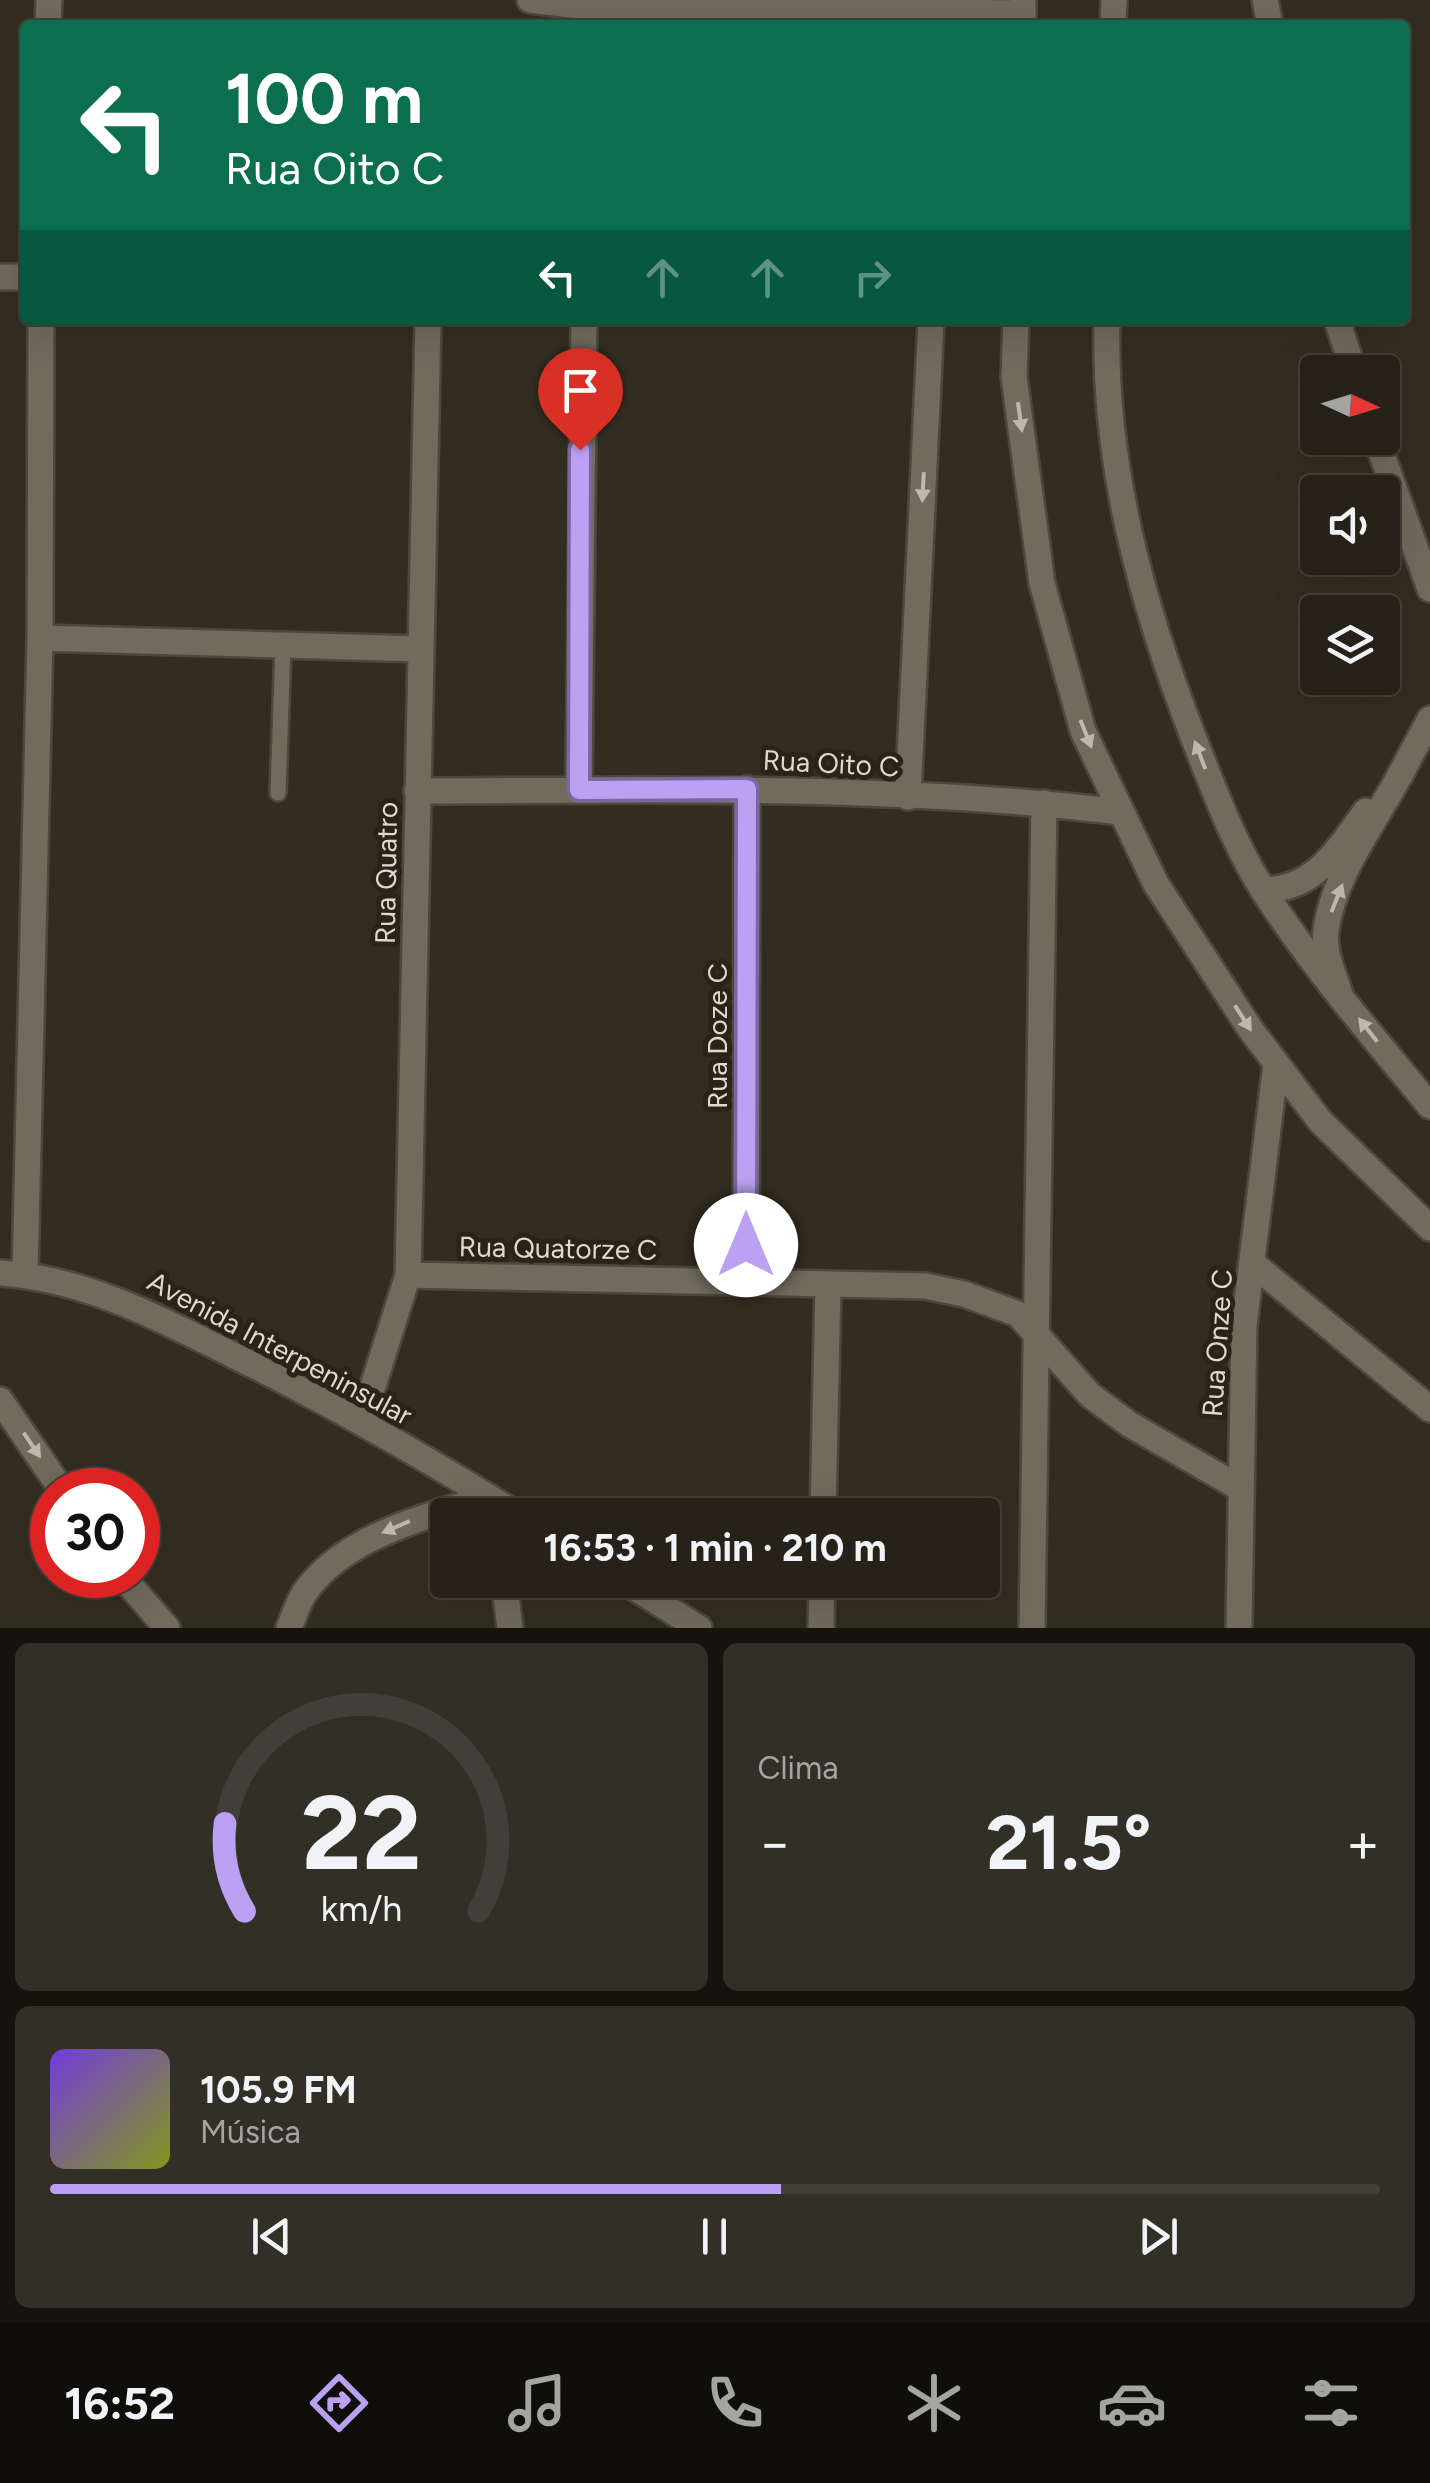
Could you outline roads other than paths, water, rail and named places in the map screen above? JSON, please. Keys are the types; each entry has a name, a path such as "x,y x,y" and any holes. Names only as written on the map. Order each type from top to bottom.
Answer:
{"street":[{"path":"530,0 597,11 1023,13"},
{"path":"12,1274 40,638 41,325"},
{"name":"Rua Quatro","path":"362,1421 408,1275 428,325"},
{"path":"579,790 584,325"},
{"path":"908,796 931,325"},
{"path":"1016,325 1014,377 1042,583 1082,730 1156,884 1276,1063 1320,1120 1430,1228"},
{"path":"1106,325 1106,365 1127,536 1162,658 1216,796 1263,890 1430,1106"},
{"path":"1339,325 1348,355"},
{"path":"1382,455 1430,589"},
{"path":"40,638 420,649"},
{"path":"1339,992 1326,953 1329,918 1348,870 1430,720"},
{"path":"1263,890 1292,887 1316,874 1400,775"},
{"name":"Rua Oito C","path":"417,790 747,789 1044,802 1121,812"},
{"name":"Rua Doze C","path":"746,1283 747,789"},
{"path":"1032,1628 1044,802"},
{"name":"Rua Onze C","path":"1239,1628 1244,1326 1276,1063"},
{"path":"1252,1263 1430,1409"},
{"name":"Avenida Interpeninsular","path":"12,1274 123,1300 362,1421 486,1498"},
{"name":"Rua Quatorze C","path":"408,1275 925,1286 964,1294 1018,1314 1090,1395 1129,1424 1240,1488"},
{"path":"823,1498 828,1284"},
{"path":"0,1400 47,1468"},
{"path":"289,1628 306,1592 356,1545 404,1523 430,1519"},
{"path":"140,1598 167,1628"},
{"path":"506,1598 510,1628"},
{"path":"651,1598 700,1628"},
{"path":"821,1628 822,1598"}],"lane":[{"path":"278,793 283,646"}]}
